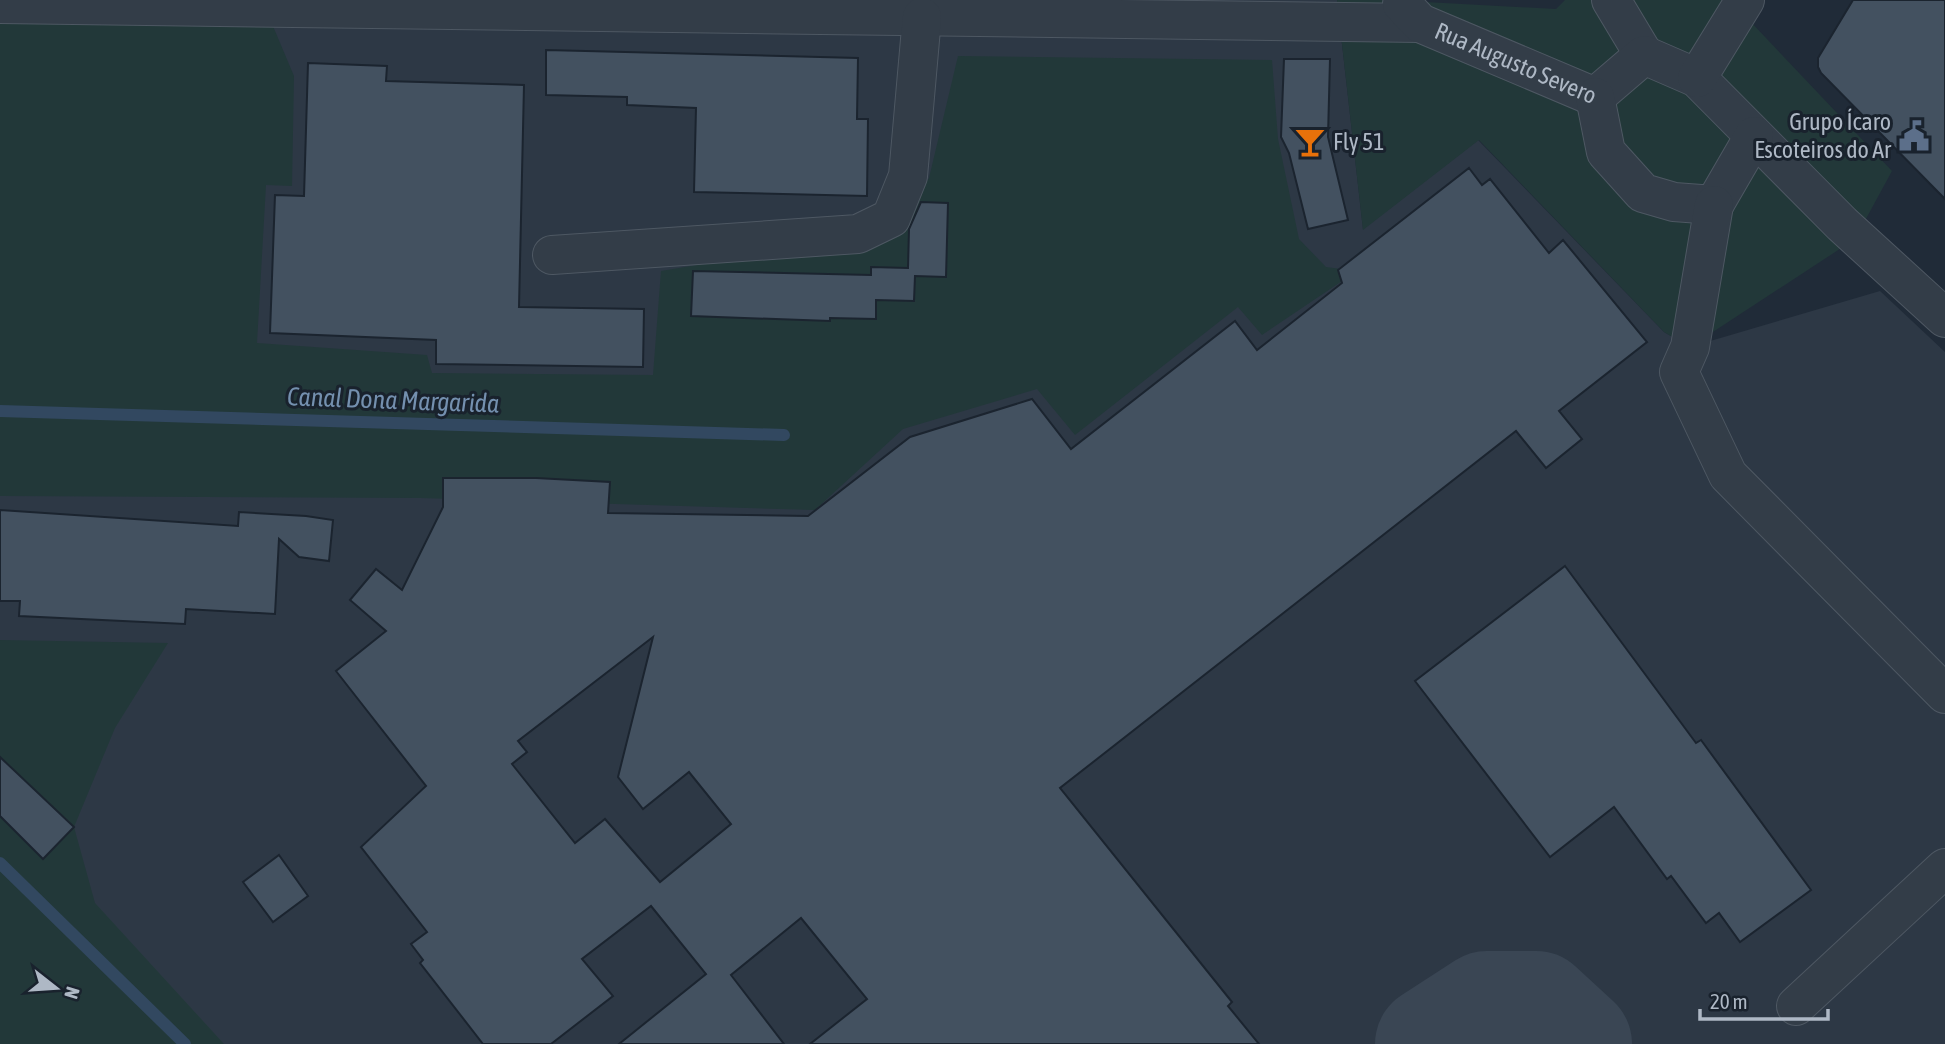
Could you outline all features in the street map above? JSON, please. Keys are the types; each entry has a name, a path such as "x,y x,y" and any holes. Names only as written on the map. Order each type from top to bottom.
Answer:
{"street":[{"path":"1611,0 1644,55 1697,78 1842,224 1945,318"},
{"path":"1697,78 1745,0"},
{"path":"0,4 922,17 1409,12"},
{"name":"Rua Augusto Severo","path":"1409,12 1595,97 1644,55"},
{"path":"552,255 858,234 891,218 908,176 922,17"},
{"path":"1595,97 1606,152 1643,192 1674,202 1714,205"},
{"path":"1754,136 1714,205 1690,347 1679,372 1728,475 1945,694"},
{"path":"1796,1006 1945,869"}],"shaded area":[{"path":"0,0 1337,0 1363,229 1478,140 1664,332 1690,347 1880,291 1945,352 1945,1044 0,1044"}],"green space":[{"path":"1337,0 1389,0 1556,9 1565,0 1730,0 1892,171 1855,239 1690,347 1664,332 1479,140 1363,230"},
{"path":"270,19 294,76 292,186 266,185 257,343 427,355 432,373 653,375 661,271 883,239 929,178 958,56 1272,60 1278,139 1299,239 1326,267 1357,271 1262,335 1238,307 1075,435 1037,389 903,429 815,510 420,498 0,496 0,20"},
{"path":"0,640 168,643 115,728 74,827 95,903 224,1044 0,1044"}],"building":[{"name":"Grupo Ícaro Escoteiros do Ar","path":"1853,0 1945,0 1945,199 1818,67 1818,58"},
{"path":"546,50 858,58 857,119 868,119 867,196 694,192 696,108 627,105 627,97 546,95"},
{"path":"1284,59 1330,59 1328,137 1348,220 1308,229 1289,153 1281,137"},
{"path":"308,63 387,66 386,81 524,85 519,307 644,309 643,367 436,364 436,340 270,333 275,195 304,196"},
{"path":"1469,168 1482,185 1490,179 1549,253 1563,240 1647,342 1559,411 1582,439 1546,468 1516,431 1060,788 1232,1002 1228,1006 1259,1044 810,1044 867,999 801,918 731,975 784,1044 619,1044 706,974 651,906 582,959 613,996 551,1044 483,1044 420,963 423,960 411,944 427,932 361,847 426,786 336,671 386,631 350,600 376,569 402,590 443,507 443,478 536,478 610,482 608,513 808,516 910,437 1032,399 1071,449 1235,321 1257,350 1342,283 1338,270","holes":["653,637 618,777 643,809 689,772 731,824 660,882 605,819 575,843 512,764 527,752 518,741"]},
{"path":"921,202 948,203 946,277 915,276 914,301 876,300 876,319 830,318 830,321 691,316 693,271 871,275 871,267 908,268 909,229"},
{"path":"0,510 238,526 239,512 333,520 329,561 299,557 279,539 275,614 186,609 185,624 19,616 20,601 0,601"},
{"path":"1565,566 1696,743 1701,740 1811,890 1740,942 1719,913 1706,923 1671,876 1667,879 1614,807 1550,857 1415,681"},
{"path":"0,757 74,827 43,859 0,816"},
{"path":"279,855 308,896 273,922 243,882"}],"waterway":[{"name":"Canal Dona Margarida","path":"0,411 784,435"},
{"path":"0,863 185,1044"}],"taxiway":[{"path":"1433,1044 1487,1009 1536,1009 1574,1044"}],"place":[{"name":"Grupo Ícaro Escoteiros do Ar","path":"1914,136"},
{"name":"Fly 51","path":"1310,142"}]}
